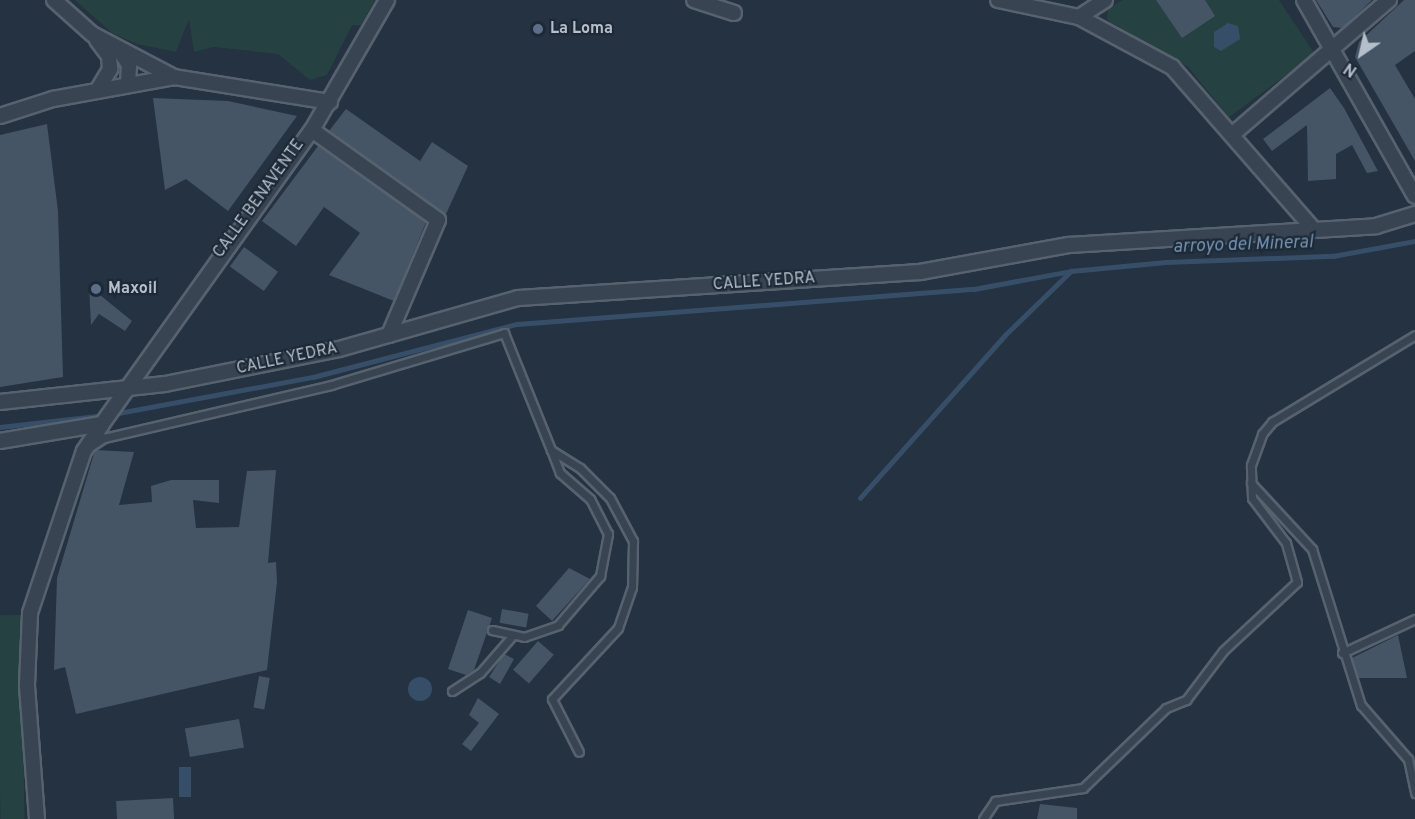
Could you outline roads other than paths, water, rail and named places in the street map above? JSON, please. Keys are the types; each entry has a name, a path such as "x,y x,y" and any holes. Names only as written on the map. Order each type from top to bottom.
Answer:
{"street":[{"path":"54,0 129,65 127,86"},
{"name":"CALLE BENAVENTE","path":"37,819 27,685 30,613 84,451 120,391 312,130 387,0"},
{"path":"694,0 734,13"},
{"path":"998,0 1079,17 1172,68 1233,134 1314,230"},
{"path":"1079,17 1105,0"},
{"path":"1304,0 1335,50 1415,196"},
{"path":"1233,134 1335,50 1389,0"},
{"path":"114,53 174,77 330,102"},
{"path":"97,91 110,69 114,53"},
{"path":"0,116 97,91 174,77"},
{"path":"312,130 438,220 389,335"},
{"name":"CALLE YEDRA","path":"0,402 120,391 389,335 518,298 920,272 1069,245 1376,226 1415,214"},
{"path":"0,441 102,424"}],"lane":[{"path":"84,451 104,438 320,388 504,333 560,473 590,499 608,534 600,576 558,625 524,637 492,630"},
{"path":"983,819 995,801 1083,788 1166,708 1186,700 1223,651 1297,582 1286,543 1252,498 1251,465 1272,422 1415,336"},
{"path":"551,450 580,468 610,498 633,541 632,587 618,628 552,699 579,752"},
{"path":"1251,483 1312,549 1328,590 1342,653 1360,705 1407,759 1415,793"},
{"path":"1342,653 1415,620"},
{"path":"452,691 480,673 513,635"}],"water":[{"path":"1228,23 1238,26 1240,39 1221,51 1214,47 1214,32"},
{"path":"420,677 425,678 431,684 431,694 425,700 420,701 415,700 409,694 408,689 409,684 415,678"},
{"path":"179,767 191,767 191,797 179,797"}],"waterway":[{"name":"arroyo del Mineral","path":"113,414 313,377 517,324 974,289 1071,271 1166,262 1333,256 1415,241"},
{"path":"860,498 1005,335 1071,271"},
{"path":"0,427 105,415"}],"place":[{"name":"La Loma","path":"538,29"},
{"name":"Maxoil","path":"96,289"}]}
